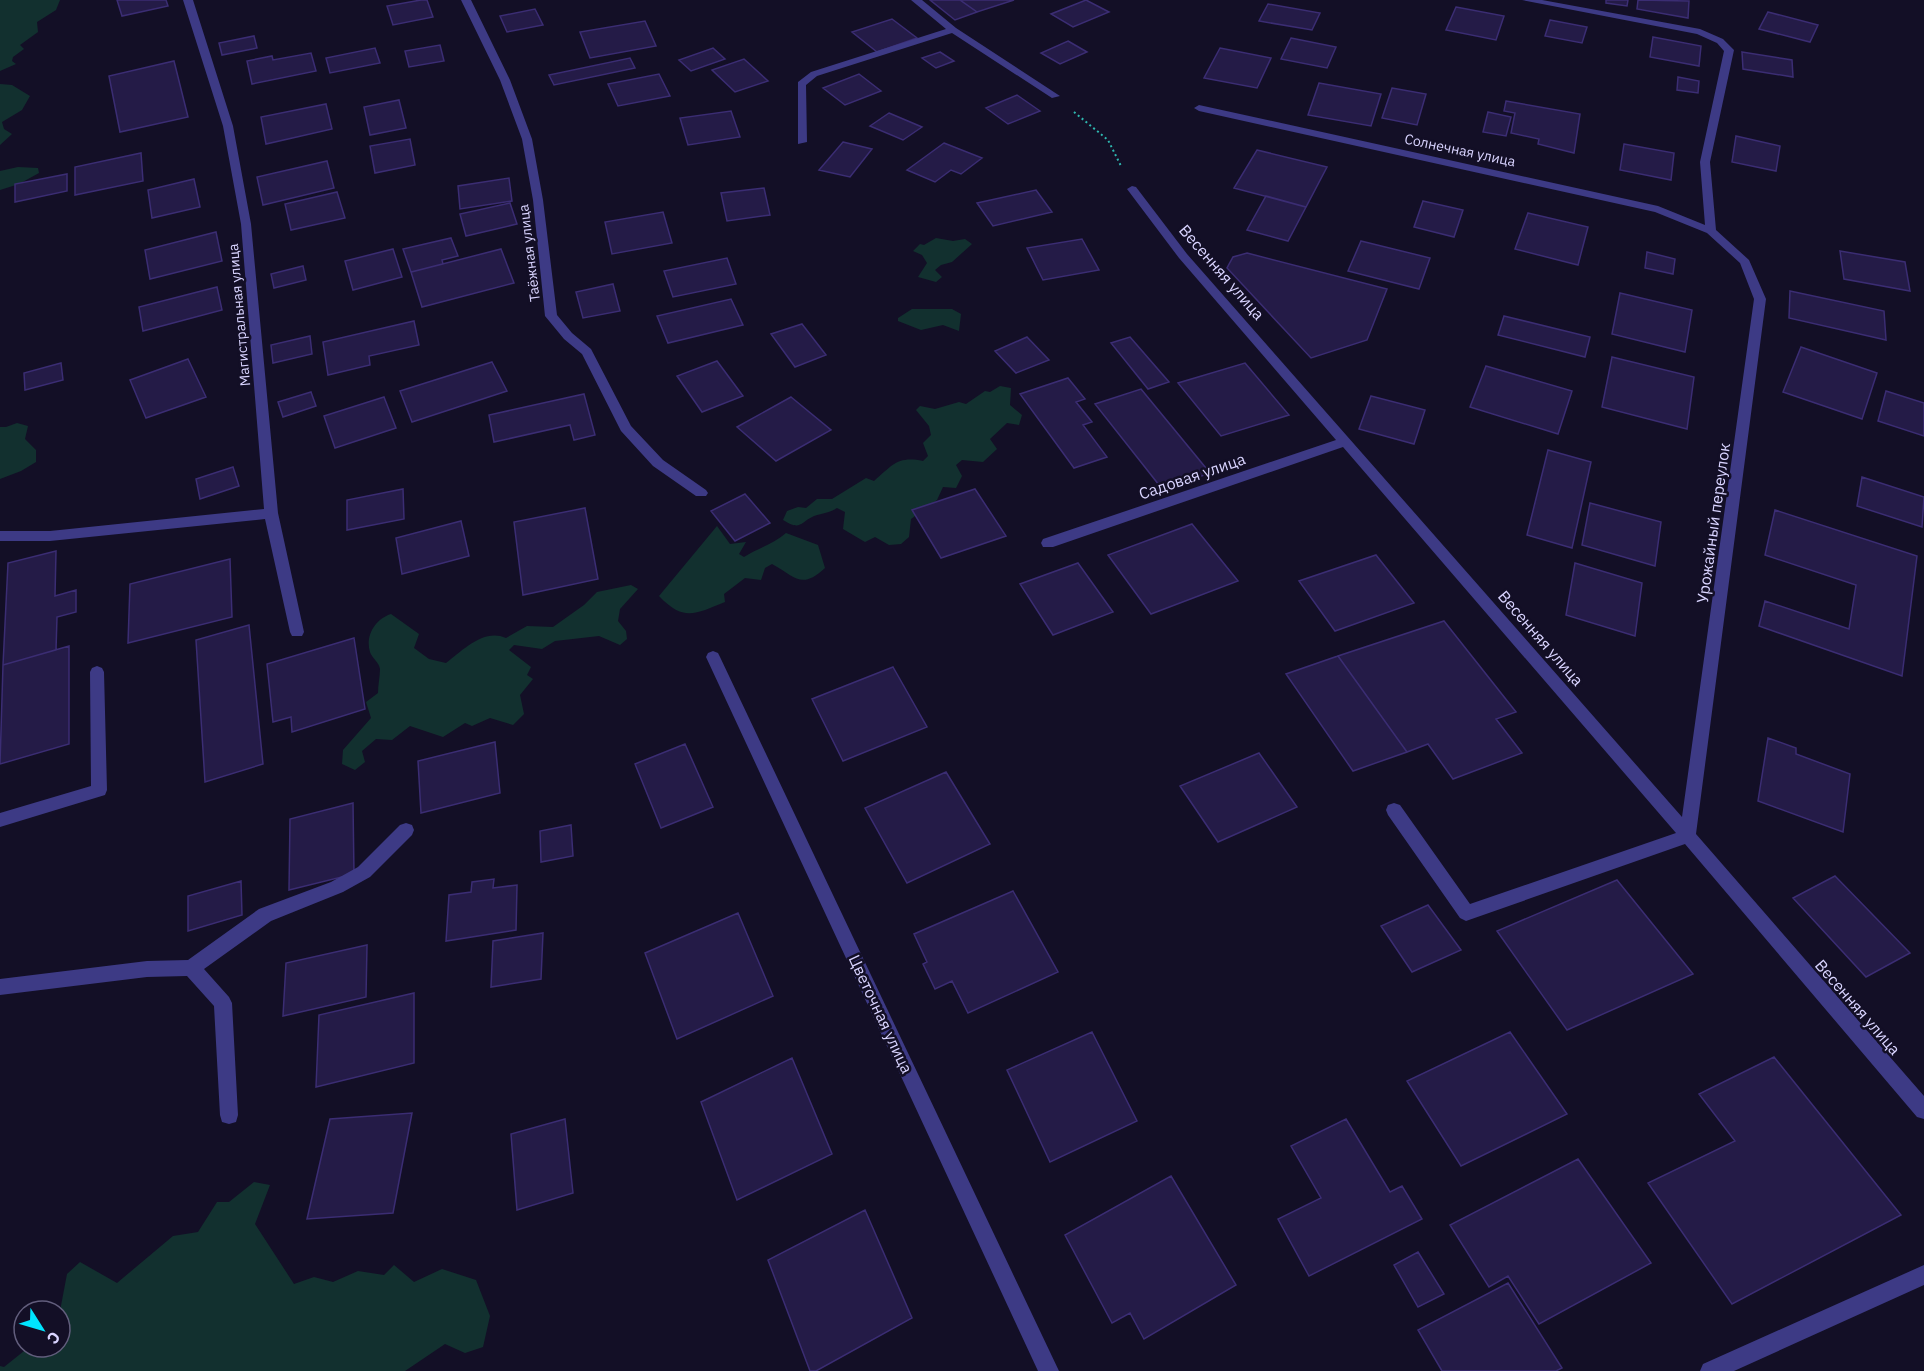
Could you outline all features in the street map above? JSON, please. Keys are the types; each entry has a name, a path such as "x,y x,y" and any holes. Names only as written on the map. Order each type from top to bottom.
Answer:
{"street":[{"name":"Магистральная улица","path":"188,0 228,126 246,224 271,513 297,632"},
{"name":"Таёжная улица","path":"466,0 505,80 528,139 538,200 551,316 568,336 587,352 626,428 658,463 701,493"},
{"path":"916,0 953,30 1055,96"},
{"path":"1527,0 1700,32 1720,41 1729,51 1705,162 1711,231"},
{"path":"802,142 801,84 814,74 953,30"},
{"name":"Солнечная улица","path":"1199,108 1658,209 1711,231"},
{"name":"Весенняя улица","path":"1132,189 1183,256 1346,441 1924,1110"},
{"name":"Урожайный переулок","path":"1688,837 1760,299 1745,262 1711,231"},
{"name":"Садовая улица","path":"1048,543 1346,441"},
{"path":"0,536 51,536 271,513"},
{"name":"Цветочная улица","path":"713,657 1049,1371"},
{"path":"0,820 99,789 97,672"},
{"path":"1394,810 1466,913 1688,837"},
{"path":"0,987 147,969 191,968 265,915 337,886 364,872 406,830"},
{"path":"191,968 223,1003 229,1115"},
{"path":"1710,1371 1924,1275"}],"path":[{"path":"1055,96 1108,140 1132,189"}],"green space":[{"path":"0,0 60,0 56,10 37,22 38,32 20,45 24,49 13,57 12,61 16,64 0,71"},
{"path":"0,84 12,85 30,96 22,110 2,122 4,129 12,134 0,145"},
{"path":"18,167 38,168 39,173 19,184 0,190 0,171"},
{"path":"936,238 953,241 965,239 972,244 952,262 941,265 935,270 942,277 936,282 918,277 927,263 922,255 913,251 920,244 924,245"},
{"path":"912,309 952,309 961,314 959,331 943,325 921,330 898,321 898,318"},
{"path":"1000,386 1011,388 1010,405 1022,415 1019,425 1007,423 990,439 997,449 983,462 962,460 956,465 962,476 956,488 943,487 937,500 911,519 909,537 901,544 889,545 875,537 865,542 843,529 845,512 837,508 814,516 800,525 793,525 783,520 787,511 798,507 806,508 817,499 832,499 866,478 874,481 896,463 907,460 923,461 928,456 923,443 931,435 929,426 916,410 920,406 935,409 959,402 966,404 985,391 990,392"},
{"path":"17,423 28,426 25,439 36,450 36,462 0,479 0,427"},
{"path":"717,526 730,544 746,542 739,554 744,557 786,533 818,545 825,568 817,575 804,580 793,577 772,564 765,568 761,580 745,578 724,594 725,602 698,612 676,610 659,596"},
{"path":"631,585 638,589 620,609 618,621 626,631 627,639 620,645 599,636 555,641 542,649 514,645 509,650 531,667 527,675 533,679 520,695 524,714 513,725 490,718 472,726 465,723 443,737 410,726 392,740 376,739 362,751 365,762 355,770 342,764 343,750 371,718 366,702 378,693 380,669 370,652 369,640 376,624 385,616 391,614 419,634 414,648 429,659 446,663 482,638 498,636 506,638 527,626 553,627 584,605 597,592"},
{"path":"254,1182 270,1185 255,1224 294,1284 314,1277 333,1282 358,1271 384,1275 394,1265 414,1282 442,1269 476,1280 490,1316 483,1347 465,1353 445,1344 405,1371 0,1371 0,1366 4,1367 14,1359 72,1359 72,1299 62,1299 67,1274 80,1262 117,1283 173,1236 198,1232 217,1202 229,1202"}],"building":[{"path":"117,0 166,0 168,6 122,16"},
{"path":"427,0 433,17 393,25 387,6"},
{"path":"930,0 960,0 977,12 955,20"},
{"path":"960,0 1014,0 977,12"},
{"path":"1086,0 1109,12 1073,27 1051,14"},
{"path":"1606,0 1628,0 1627,6 1606,3"},
{"path":"1638,0 1689,1 1688,18 1637,9"},
{"path":"1268,4 1320,13 1312,30 1259,21"},
{"path":"1456,7 1504,16 1496,40 1446,30"},
{"path":"535,9 543,25 507,32 500,16"},
{"path":"1768,12 1818,25 1810,42 1759,29"},
{"path":"892,19 917,38 877,52 852,32"},
{"path":"1550,20 1587,27 1582,43 1545,36"},
{"path":"645,21 656,46 590,58 580,32"},
{"path":"254,36 257,48 222,55 219,43"},
{"path":"1653,37 1701,46 1699,66 1650,57"},
{"path":"1291,38 1336,47 1327,68 1281,59"},
{"path":"1068,41 1087,52 1060,64 1041,53"},
{"path":"440,45 444,61 409,67 405,51"},
{"path":"375,48 380,63 330,73 326,58"},
{"path":"713,48 725,59 691,71 679,60"},
{"path":"1220,48 1271,58 1257,88 1204,78"},
{"path":"940,52 954,61 936,68 922,58"},
{"path":"1742,52 1792,60 1793,77 1743,69"},
{"path":"311,53 316,71 252,84 247,61 272,56 273,60"},
{"path":"630,58 635,68 554,85 549,75"},
{"path":"744,59 768,81 735,92 712,70"},
{"path":"174,61 188,117 120,132 109,76"},
{"path":"659,74 670,96 618,106 608,84"},
{"path":"859,74 881,91 845,105 823,88"},
{"path":"1678,77 1699,81 1698,93 1677,90"},
{"path":"1319,83 1381,94 1371,126 1308,115"},
{"path":"1392,88 1426,94 1417,125 1382,118"},
{"path":"1017,95 1040,111 1008,124 986,108"},
{"path":"399,100 406,128 370,135 364,107"},
{"path":"1506,101 1580,114 1574,153 1538,144 1539,139 1511,133 1515,113 1504,111"},
{"path":"326,104 332,129 266,144 261,117"},
{"path":"731,111 740,137 688,145 680,118"},
{"path":"1488,112 1511,117 1506,136 1483,132"},
{"path":"889,113 922,127 903,140 870,126"},
{"path":"1736,136 1780,146 1776,171 1732,162"},
{"path":"410,139 415,165 375,173 370,146"},
{"path":"843,142 872,149 850,177 819,170"},
{"path":"944,143 982,158 961,174 951,170 935,182 907,170"},
{"path":"1624,144 1674,153 1671,180 1620,170"},
{"path":"1257,150 1327,167 1306,207 1234,188"},
{"path":"141,153 143,181 75,195 75,167"},
{"path":"327,161 334,188 263,205 257,177"},
{"path":"67,174 67,191 15,202 15,184"},
{"path":"509,178 512,201 460,209 458,186"},
{"path":"194,179 200,207 152,218 148,190"},
{"path":"764,188 770,215 727,221 721,193"},
{"path":"1036,190 1052,212 993,226 977,203"},
{"path":"337,192 345,218 291,230 285,204"},
{"path":"1266,196 1306,207 1288,241 1247,230"},
{"path":"1423,201 1463,210 1454,237 1414,227"},
{"path":"510,203 517,224 466,236 460,214"},
{"path":"663,212 672,243 612,254 605,222"},
{"path":"1528,213 1588,227 1578,265 1515,249"},
{"path":"216,232 222,261 150,279 145,250"},
{"path":"451,238 458,256 442,260 443,264 411,272 403,249"},
{"path":"1082,239 1099,270 1043,280 1027,248"},
{"path":"1361,241 1430,258 1419,289 1348,271"},
{"path":"393,249 402,277 353,290 345,261"},
{"path":"501,249 514,283 422,307 411,272"},
{"path":"1840,251 1905,262 1910,291 1844,279"},
{"path":"1647,252 1675,259 1673,274 1645,268"},
{"path":"1247,253 1387,289 1367,340 1311,358 1227,268 1233,257"},
{"path":"727,258 736,284 673,297 664,271"},
{"path":"303,266 306,280 274,288 271,274"},
{"path":"613,284 620,311 583,318 576,292"},
{"path":"217,287 222,310 143,331 139,307"},
{"path":"1790,291 1884,311 1886,340 1789,318"},
{"path":"1620,293 1692,310 1685,352 1612,334"},
{"path":"731,299 743,325 668,343 657,316"},
{"path":"1504,316 1590,337 1585,357 1498,335"},
{"path":"414,321 419,345 369,356 370,365 328,375 323,342"},
{"path":"802,324 826,355 795,367 771,334"},
{"path":"310,336 312,354 273,363 271,345"},
{"path":"1027,337 1049,360 1016,373 995,351"},
{"path":"1130,337 1169,382 1148,389 1111,343"},
{"path":"1801,347 1877,373 1862,419 1783,392"},
{"path":"1612,357 1694,377 1687,429 1602,407"},
{"path":"188,359 206,397 146,418 130,380"},
{"path":"717,361 743,396 702,412 677,376"},
{"path":"492,362 507,391 412,422 400,391"},
{"path":"61,363 63,380 25,390 24,373"},
{"path":"1245,363 1289,415 1221,436 1178,383"},
{"path":"1486,366 1572,391 1558,434 1470,407"},
{"path":"1068,378 1085,399 1076,402 1092,422 1083,425 1107,457 1074,468 1020,394"},
{"path":"1141,389 1210,473 1163,490 1095,404"},
{"path":"1886,391 1924,403 1924,436 1878,421"},
{"path":"311,392 316,406 283,417 278,402"},
{"path":"584,394 595,435 574,440 570,425 494,442 489,415"},
{"path":"1371,396 1425,410 1414,444 1359,429"},
{"path":"384,397 396,428 335,448 324,416"},
{"path":"791,397 831,430 776,461 737,427"},
{"path":"1548,450 1591,462 1572,548 1527,535"},
{"path":"233,467 239,486 200,499 196,479"},
{"path":"1862,477 1924,497 1922,527 1857,506"},
{"path":"403,489 404,519 347,530 347,500"},
{"path":"975,489 1006,536 941,558 912,510"},
{"path":"745,494 770,523 735,541 711,511"},
{"path":"1590,503 1661,522 1655,566 1582,545"},
{"path":"585,508 598,579 523,595 514,522"},
{"path":"1775,510 1917,556 1902,676 1759,626 1765,601 1849,629 1856,585 1765,555"},
{"path":"461,521 469,556 402,574 396,538"},
{"path":"1192,524 1238,581 1151,614 1108,555"},
{"path":"56,551 55,596 76,590 76,612 57,617 56,650 3,665 8,563"},
{"path":"1376,555 1414,603 1335,631 1299,581"},
{"path":"230,559 232,617 128,643 130,584"},
{"path":"1078,563 1113,612 1053,635 1020,584"},
{"path":"1575,563 1642,583 1635,636 1566,615"},
{"path":"1444,621 1516,712 1496,719 1522,753 1453,779 1428,744 1407,752 1338,656"},
{"path":"249,625 263,764 205,782 196,640"},
{"path":"354,638 365,709 292,732 291,717 273,722 267,664"},
{"path":"69,646 69,744 0,764 3,665"},
{"path":"1338,656 1407,752 1353,771 1286,674"},
{"path":"893,667 927,727 843,761 812,699"},
{"path":"1768,738 1796,748 1796,754 1850,774 1843,832 1758,801"},
{"path":"495,742 500,793 421,813 418,761"},
{"path":"685,744 713,807 661,828 635,764"},
{"path":"1259,753 1297,807 1218,842 1180,786"},
{"path":"946,772 990,844 907,883 865,808"},
{"path":"353,803 354,874 289,890 290,819"},
{"path":"571,825 573,856 541,862 540,831"},
{"path":"1835,876 1910,953 1866,977 1793,898"},
{"path":"494,879 493,888 517,885 516,930 446,941 449,895 471,892 472,882"},
{"path":"1617,880 1693,974 1567,1030 1497,931"},
{"path":"241,881 242,915 188,931 188,896"},
{"path":"1013,891 1058,972 968,1013 952,981 935,989 923,964 927,962 914,934"},
{"path":"1428,905 1461,950 1412,972 1381,926"},
{"path":"738,913 773,996 677,1039 645,953"},
{"path":"543,933 541,979 491,987 493,941"},
{"path":"367,945 366,997 283,1016 286,963"},
{"path":"414,993 414,1063 316,1087 319,1015"},
{"path":"1092,1032 1137,1121 1050,1162 1007,1070"},
{"path":"1510,1032 1567,1114 1461,1166 1407,1081"},
{"path":"1774,1057 1901,1215 1732,1304 1648,1183 1735,1141 1699,1094"},
{"path":"792,1058 832,1154 737,1200 701,1102"},
{"path":"412,1113 393,1213 307,1219 330,1119"},
{"path":"565,1119 573,1193 517,1210 511,1134"},
{"path":"1346,1119 1390,1192 1402,1186 1422,1219 1309,1276 1278,1219 1321,1198 1291,1146"},
{"path":"1578,1159 1651,1263 1539,1324 1508,1276 1489,1287 1450,1225"},
{"path":"1171,1176 1236,1285 1144,1339 1130,1313 1112,1323 1065,1235"},
{"path":"865,1210 912,1318 816,1371 810,1371 768,1260"},
{"path":"1418,1252 1444,1294 1418,1307 1394,1265"},
{"path":"1508,1283 1562,1368 1556,1371 1442,1371 1418,1330"}]}
